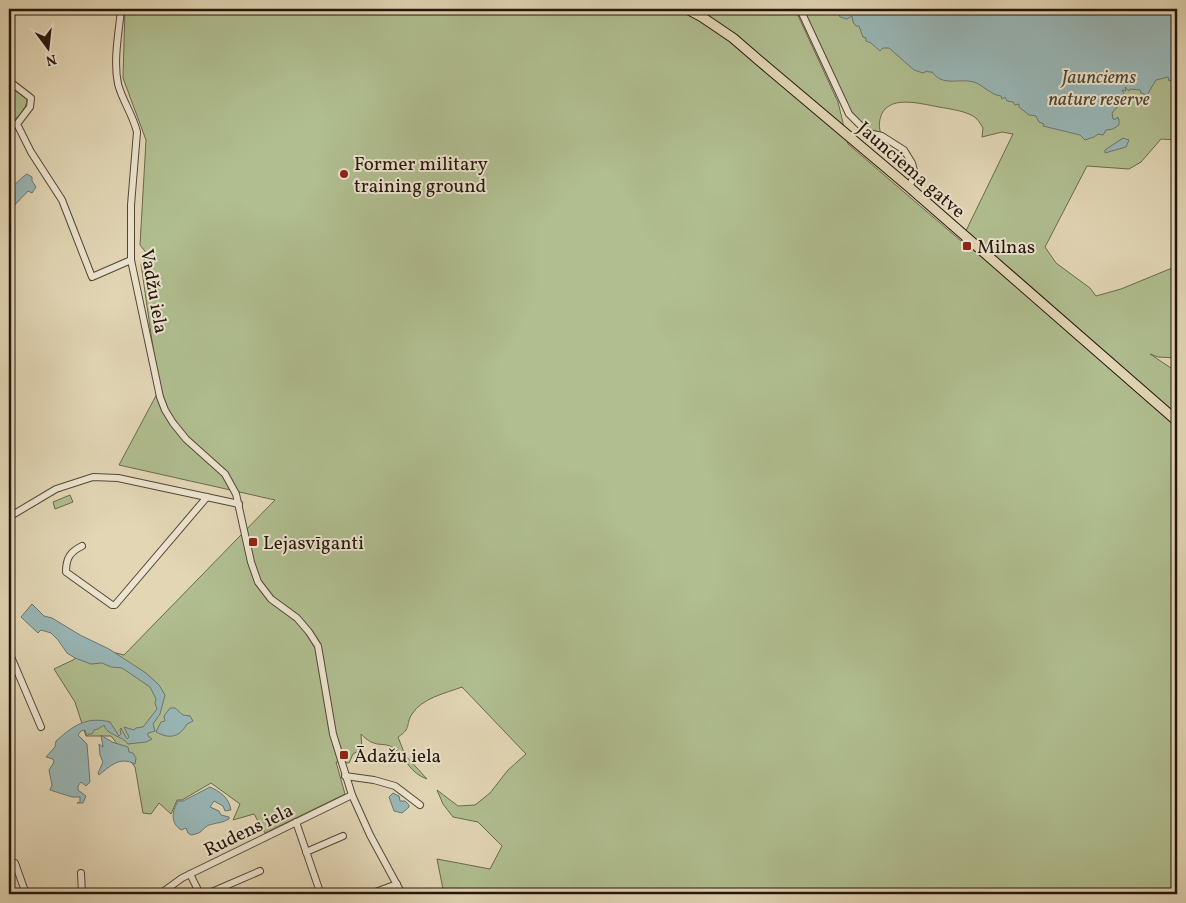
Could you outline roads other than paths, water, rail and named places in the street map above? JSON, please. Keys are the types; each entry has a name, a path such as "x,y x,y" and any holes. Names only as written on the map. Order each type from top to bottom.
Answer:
{"main road":[{"name":"Jaunciema gatve","path":"687,9 733,38 909,187 1177,421"}],"street":[{"name":"Vadžu iela","path":"121,9 117,72 118,85 135,123 137,132 131,205 131,260 155,377 165,410 173,423 186,439 225,474 236,494 250,562 258,582 271,598 297,618 318,646 333,734 345,776"},
{"path":"800,9 849,114 868,132 882,136 904,150 912,163 915,174 909,187"},
{"path":"9,80 31,98 30,107 17,124 31,152 62,200 92,276 131,260"},
{"path":"9,517 56,489 93,477 118,478 239,504"},
{"path":"82,546 72,551 66,564 66,572 112,605 115,605 207,497"},
{"path":"9,652 41,727"},
{"path":"402,894 370,835 345,776 374,780 395,786 420,805"},
{"name":"Rudens iela","path":"160,894 190,874 352,795"},
{"path":"296,822 319,889"},
{"path":"306,852 343,836"},
{"path":"16,863 26,894"},
{"path":"207,894 260,870"},
{"path":"81,873 82,894"},
{"path":"190,874 200,894"},
{"path":"370,894 397,884"}],"water":[{"name":"Jaunciems nature reserve","path":"837,9 1177,9 1177,100 1173,98 1174,86 1168,77 1156,80 1147,95 1141,93 1140,90 1130,89 1129,91 1125,87 1126,91 1122,90 1125,96 1118,99 1119,105 1112,113 1113,119 1118,117 1119,125 1113,129 1106,130 1103,135 1098,134 1085,140 1080,135 1043,126 1044,124 1039,122 1036,116 1029,115 1019,107 1019,104 1015,105 1013,102 1007,101 1005,97 1002,99 1001,96 974,82 946,81 936,77 932,72 927,71 923,73 914,70 889,48 883,48 880,51 866,41 859,26 856,26 853,22 852,16 847,19 840,17"},
{"path":"1123,138 1129,140 1126,147 1105,153 1105,150"},
{"path":"27,174 32,177 36,187 32,193 28,191 9,211 9,189"},
{"path":"32,604 44,616 52,618 80,635 109,649 146,673 159,685 165,695 160,714 153,724 155,731 148,733 148,736 152,739 146,742 128,744 108,731 104,725 87,736 85,730 81,731 78,735 87,744 90,782 86,786 81,782 78,786 78,790 86,796 83,803 77,803 80,802 80,797 72,797 50,790 52,785 49,770 54,762 53,759 46,757 55,747 56,741 74,727 94,720 110,722 119,736 121,728 127,739 129,737 124,727 134,730 143,727 157,709 156,699 150,687 122,668 111,667 102,663 91,664 75,658 67,653 51,633 41,630 38,633 21,617"},
{"path":"170,708 175,708 183,715 190,716 193,721 187,724 177,735 165,736 156,732 161,722 165,721 164,716"},
{"path":"101,735 112,742 128,747 129,752 133,753 136,758 135,764 125,761 116,763 99,775 98,773 103,762 99,744 103,747"},
{"path":"210,787 224,796 231,810 225,811 223,806 214,801 210,807 219,811 221,815 229,817 229,819 206,826 200,832 191,835 186,828 181,830 175,824 173,817 178,801 183,801"},
{"path":"393,793 399,796 400,801 405,801 409,805 402,813 394,811 389,797"}],"place":[{"name":"Former military training ground","path":"344,174"},
{"name":"Milnas","path":"967,246"},
{"name":"Lejasvīganti","path":"253,542"},
{"name":"Ādažu iela","path":"344,755"}]}
